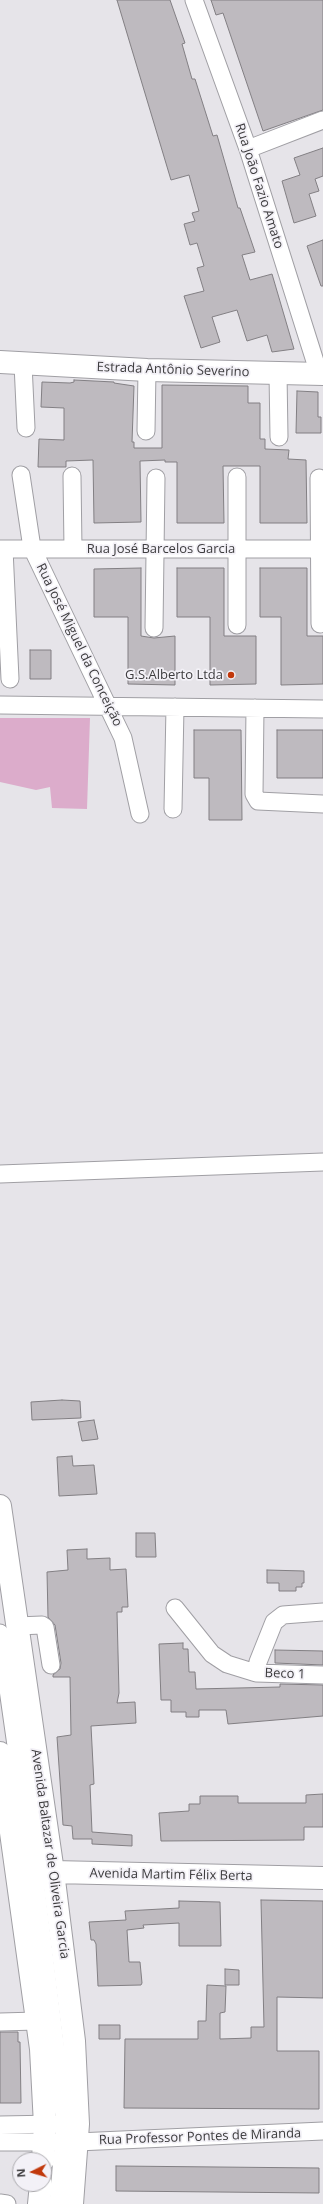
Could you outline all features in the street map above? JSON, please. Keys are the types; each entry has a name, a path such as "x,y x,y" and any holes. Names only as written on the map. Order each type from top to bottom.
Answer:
{"main road":[{"name":"Estrada Antônio Severino","path":"0,362 147,370 321,374"},
{"name":"Avenida Baltazar de Oliveira Garcia","path":"0,1506 8,1630 35,1873 37,2021 72,2204"},
{"name":"Avenida Baltazar de Oliveira Garcia","path":"0,1755 4,1810 35,1873 74,2041 60,2137"},
{"name":"Avenida Martim Félix Berta","path":"35,1873 323,1878"},
{"path":"39,2204 40,2192"}],"street":[{"name":"Rua João Fazio Amato","path":"194,0 248,149 321,374"},
{"path":"248,149 323,120"},
{"path":"23,364 26,428"},
{"path":"146,431 147,370"},
{"path":"278,373 279,437"},
{"name":"Rua José Miguel da Conceição","path":"21,476 32,548 123,738 140,814"},
{"path":"72,476 73,549"},
{"path":"237,477 237,624"},
{"path":"154,628 156,478"},
{"path":"319,478 321,549 320,624"},
{"path":"2,549 10,678"},
{"name":"Rua José Barcelos Garcia","path":"2,549 321,549"},
{"path":"0,705 323,709"},
{"path":"173,809 175,707"},
{"path":"255,708 254,794 258,801 323,804"},
{"path":"0,1174 323,1162"},
{"path":"176,1608 212,1654 227,1664 256,1673"},
{"name":"Beco 1","path":"323,1612 283,1615 274,1622 258,1662 256,1673 323,1675"},
{"path":"35,1873 21,1777 8,1630 42,1625 45,1627 51,1664"},
{"path":"21,1777 35,1873"},
{"path":"0,2022 37,2021"},
{"path":"0,2125 60,2137"},
{"name":"Rua Professor Pontes de Miranda","path":"60,2137 323,2131"},
{"path":"0,2142 60,2137"},
{"path":"58,2204 60,2137"},
{"path":"0,2203 7,2204"}],"shaded area":[{"path":"0,718 90,718 87,809 52,808 50,787 36,790 0,782"}],"building":[{"path":"117,0 170,0 185,43 182,44 192,79 195,79 213,136 217,135 238,208 240,208 255,252 242,255 250,280 272,274 294,349 272,352 267,335 247,341 237,310 212,317 220,342 201,348 184,296 204,291 197,268 204,266 197,243 190,245 184,224 195,221 192,213 199,211 189,175 171,180"},
{"path":"211,0 323,0 323,110 263,131 223,13 216,15"},
{"path":"323,148 323,176 315,179 319,191 309,194 316,216 294,223 282,181 300,175 294,158"},
{"path":"323,240 323,286 321,286 307,246"},
{"path":"74,380 114,382 134,386 132,442 134,442 134,448 162,448 162,385 248,386 248,403 260,403 260,439 265,439 265,449 289,450 288,459 306,460 307,523 260,523 260,466 223,466 224,523 177,523 177,462 165,462 165,460 140,461 141,522 94,523 93,460 66,461 66,467 38,467 39,439 64,440 64,408 41,407 42,382 70,383 74,382"},
{"path":"297,391 318,392 318,417 321,417 321,433 296,433"},
{"path":"141,568 141,636 154,638 175,636 175,685 128,684 128,617 94,617 94,569"},
{"path":"177,568 224,568 224,636 256,636 256,684 210,685 210,617 177,617"},
{"path":"260,568 307,568 307,636 323,636 323,684 281,685 281,617 260,617"},
{"path":"30,650 51,650 51,679 30,679"},
{"path":"194,730 241,730 242,820 209,820 209,778 194,778"},
{"path":"277,730 323,730 323,778 277,778"},
{"path":"62,1400 80,1401 81,1418 32,1420 31,1402"},
{"path":"94,1420 98,1439 82,1441 78,1422"},
{"path":"72,1456 73,1466 94,1465 97,1494 59,1496 57,1457"},
{"path":"136,1533 155,1533 156,1557 136,1557"},
{"path":"87,1549 87,1559 110,1558 110,1570 126,1569 128,1607 122,1607 122,1612 117,1612 119,1693 117,1703 135,1702 136,1723 91,1726 94,1784 90,1785 92,1832 132,1835 132,1846 92,1844 92,1839 73,1839 72,1826 63,1825 57,1737 71,1735 70,1677 53,1677 53,1675 60,1669 61,1663 55,1625 48,1617 47,1572 68,1570 67,1550"},
{"path":"267,1570 304,1571 304,1583 302,1583 302,1587 296,1587 296,1591 279,1591 279,1583 267,1583"},
{"path":"183,1643 183,1649 188,1649 189,1672 195,1672 196,1689 280,1687 280,1684 323,1685 323,1716 228,1724 226,1710 199,1710 199,1717 186,1717 186,1712 171,1712 171,1700 161,1700 159,1644"},
{"path":"275,1650 323,1651 323,1665 275,1663"},
{"path":"323,1794 323,1827 304,1827 304,1840 161,1841 159,1813 189,1811 189,1804 200,1804 200,1796 238,1796 238,1803 306,1803 306,1795"},
{"path":"261,1900 323,1901 323,1998 277,1997 277,2051 319,2051 319,2109 124,2108 125,2039 198,2039 198,2021 206,2021 207,1985 226,1986 225,2012 220,2013 220,2039 251,2038 251,2027 264,2027"},
{"path":"179,1901 220,1902 221,1946 179,1946 179,1923 143,1925 144,1928 127,1930 129,1962 140,1962 141,1985 98,1986 96,1944 94,1940 91,1940 89,1922 126,1920 125,1911 179,1908"},
{"path":"225,1969 239,1970 239,1985 225,1985"},
{"path":"99,2025 120,2025 120,2039 99,2039"},
{"path":"0,2032 18,2032 18,2042 20,2042 21,2103 0,2103"},
{"path":"116,2166 319,2168 319,2193 116,2191"}],"place":[{"name":"G.S.Alberto Ltda","path":"231,675"}]}
